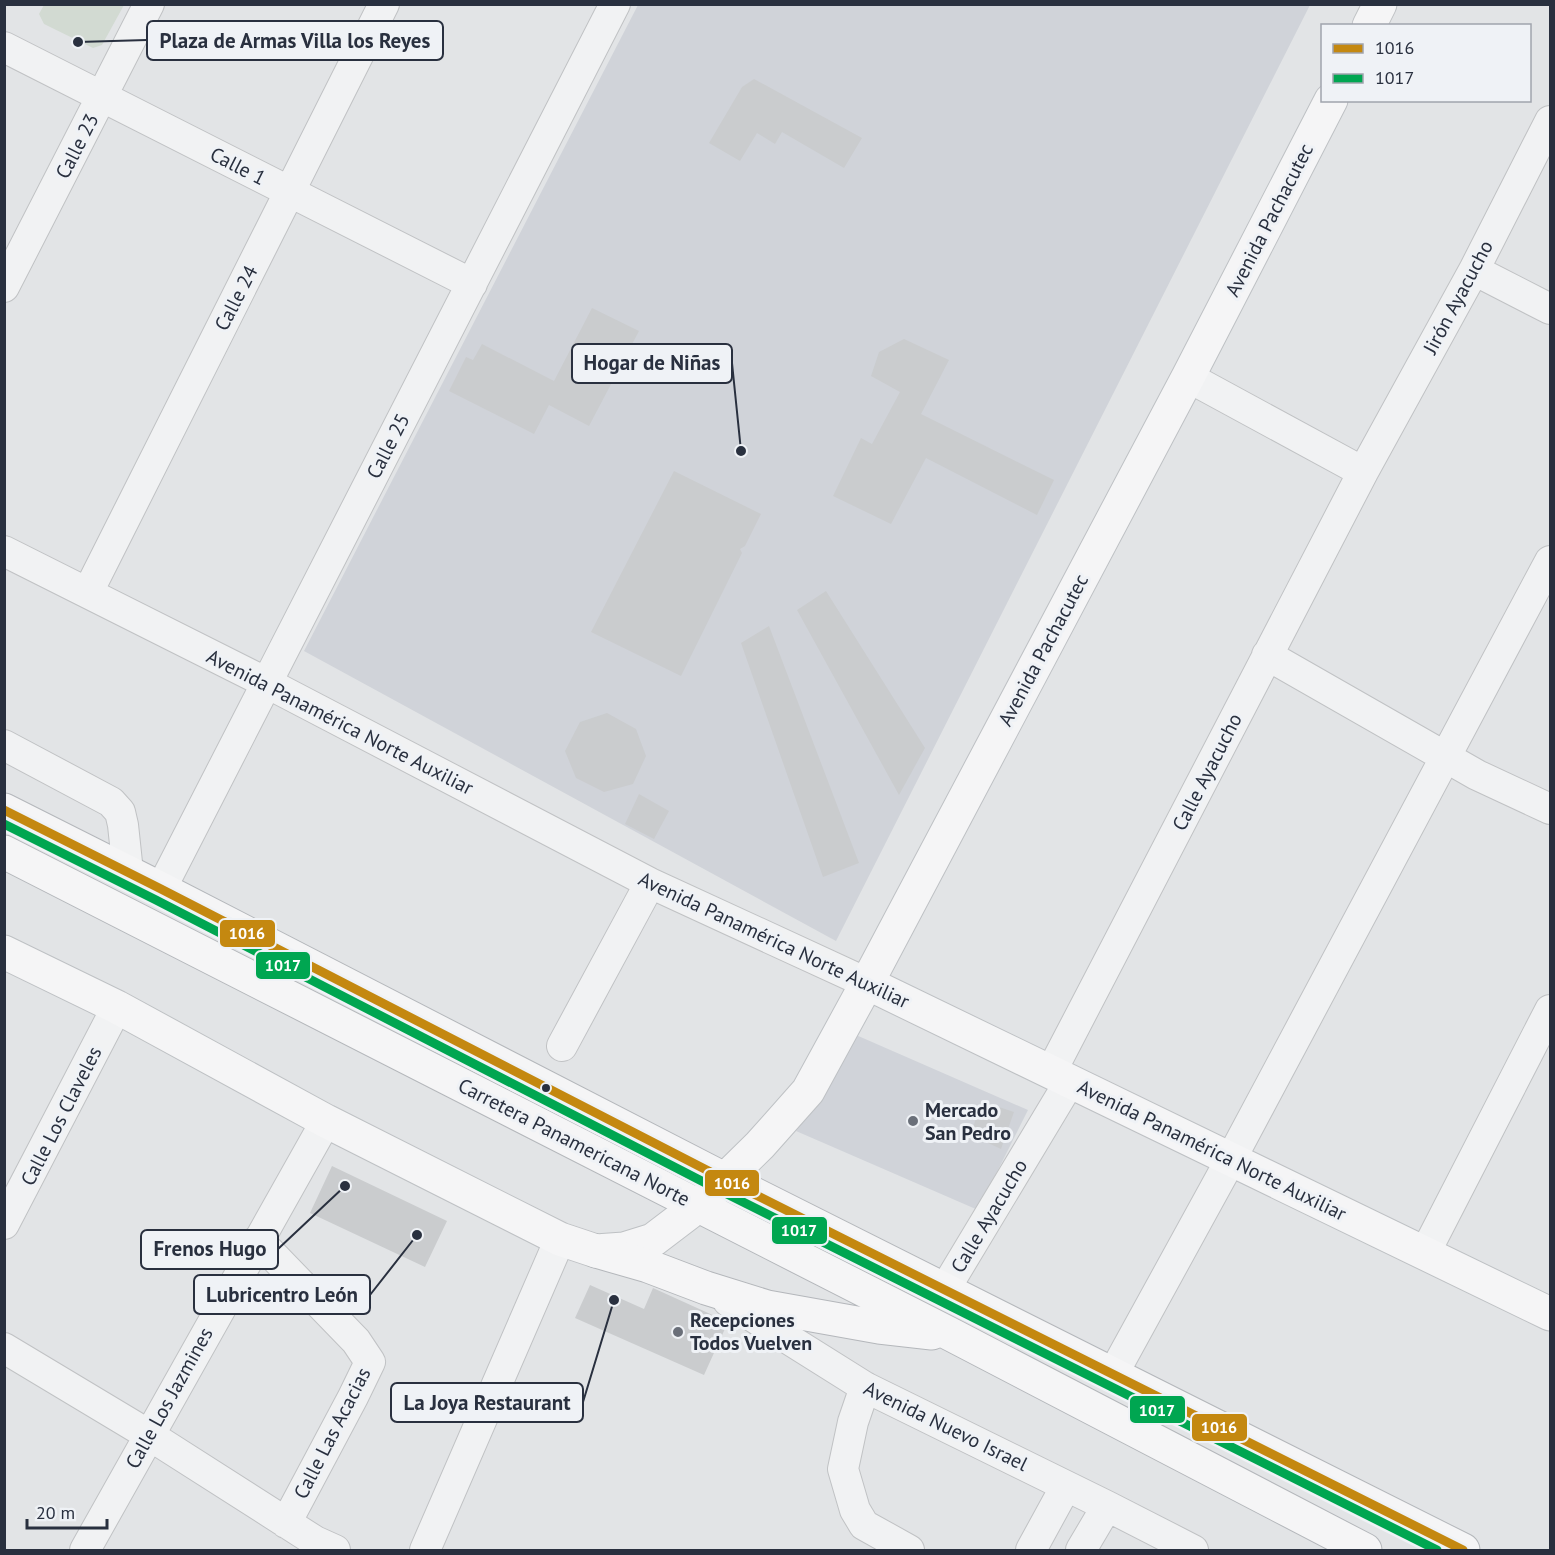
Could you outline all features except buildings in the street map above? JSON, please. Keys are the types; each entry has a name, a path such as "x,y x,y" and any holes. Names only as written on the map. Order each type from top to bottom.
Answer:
{"main road":[{"path":"1370,24 1380,4"},
{"name":"Avenida Pachacutec","path":"596,1251 624,1249 653,1240 699,1205 726,1180 808,1091 1188,376 1329,102"},
{"name":"Carretera Panamericana Norte","path":"4,810 161,888 726,1180 1463,1551"},
{"name":"Carretera Panamericana Norte","path":"4,852 699,1205 1365,1551"},
{"path":"4,952 117,1007 326,1121 560,1239 648,1266 766,1307 879,1327 952,1335"},
{"name":"Avenida Panamérica Norte Auxiliar","path":"867,983 1551,1314"}],"street":[{"name":"Calle 23","path":"4,287 149,4"},
{"name":"Calle 24","path":"88,592 384,4"},
{"name":"Calle 25","path":"161,888 615,4"},
{"name":"Calle 1","path":"4,47 472,284"},
{"name":"Jirón Ayacucho","path":"1363,472 1474,270 1551,121"},
{"path":"1474,270 1551,309"},
{"path":"1188,376 1363,472"},
{"name":"Calle Ayacucho","path":"945,1290 1061,1077 1268,655 1363,472"},
{"name":"Avenida Panamérica Norte Auxiliar","path":"4,551 267,683 650,884 867,983"},
{"path":"1113,1374 1232,1159 1551,561"},
{"path":"1268,655 1477,775 1551,809"},
{"path":"4,745 111,802 120,812 128,872"},
{"path":"562,1046 650,884"},
{"name":"Calle Los Claveles","path":"4,1224 117,1007"},
{"path":"1425,1253 1551,1010"},
{"name":"Calle Los Jazmines","path":"85,1551 326,1121"},
{"path":"425,1551 560,1239"},
{"name":"Calle Las Acacias","path":"258,1240 356,1341 370,1362 286,1523"},
{"name":"Avenida Nuevo Israel","path":"706,1288 865,1387 1107,1506 1192,1551"},
{"path":"4,1348 149,1435 320,1547"},
{"path":"865,1387 853,1422 843,1469 855,1510 864,1525 909,1551"},
{"path":"1031,1551 1066,1486"},
{"path":"1081,1551 1107,1506"}],"shaded area":[{"path":"44,4 124,5 102,45 93,48 44,24 39,14"},
{"path":"638,5 1310,5 836,941 304,651"},
{"name":"Mercado San Pedro","path":"856,1035 1028,1110 978,1210 796,1131"}],"transit line":[{"name":"1016","path":"4,810 726,1180 1463,1550"},
{"name":"1017","path":"4,824 721,1191 1437,1550"}],"place":[{"name":"Plaza de Armas Villa los Reyes","path":"78,42"},
{"name":"Hogar de Niñas","path":"741,451"},
{"name":"Mercado San Pedro","path":"913,1121"},
{"name":"Frenos Hugo","path":"345,1186"},
{"name":"Lubricentro León","path":"417,1235"},
{"name":"La Joya Restaurant","path":"614,1300"},
{"name":"Recepciones Todos Vuelven","path":"678,1332"}]}
